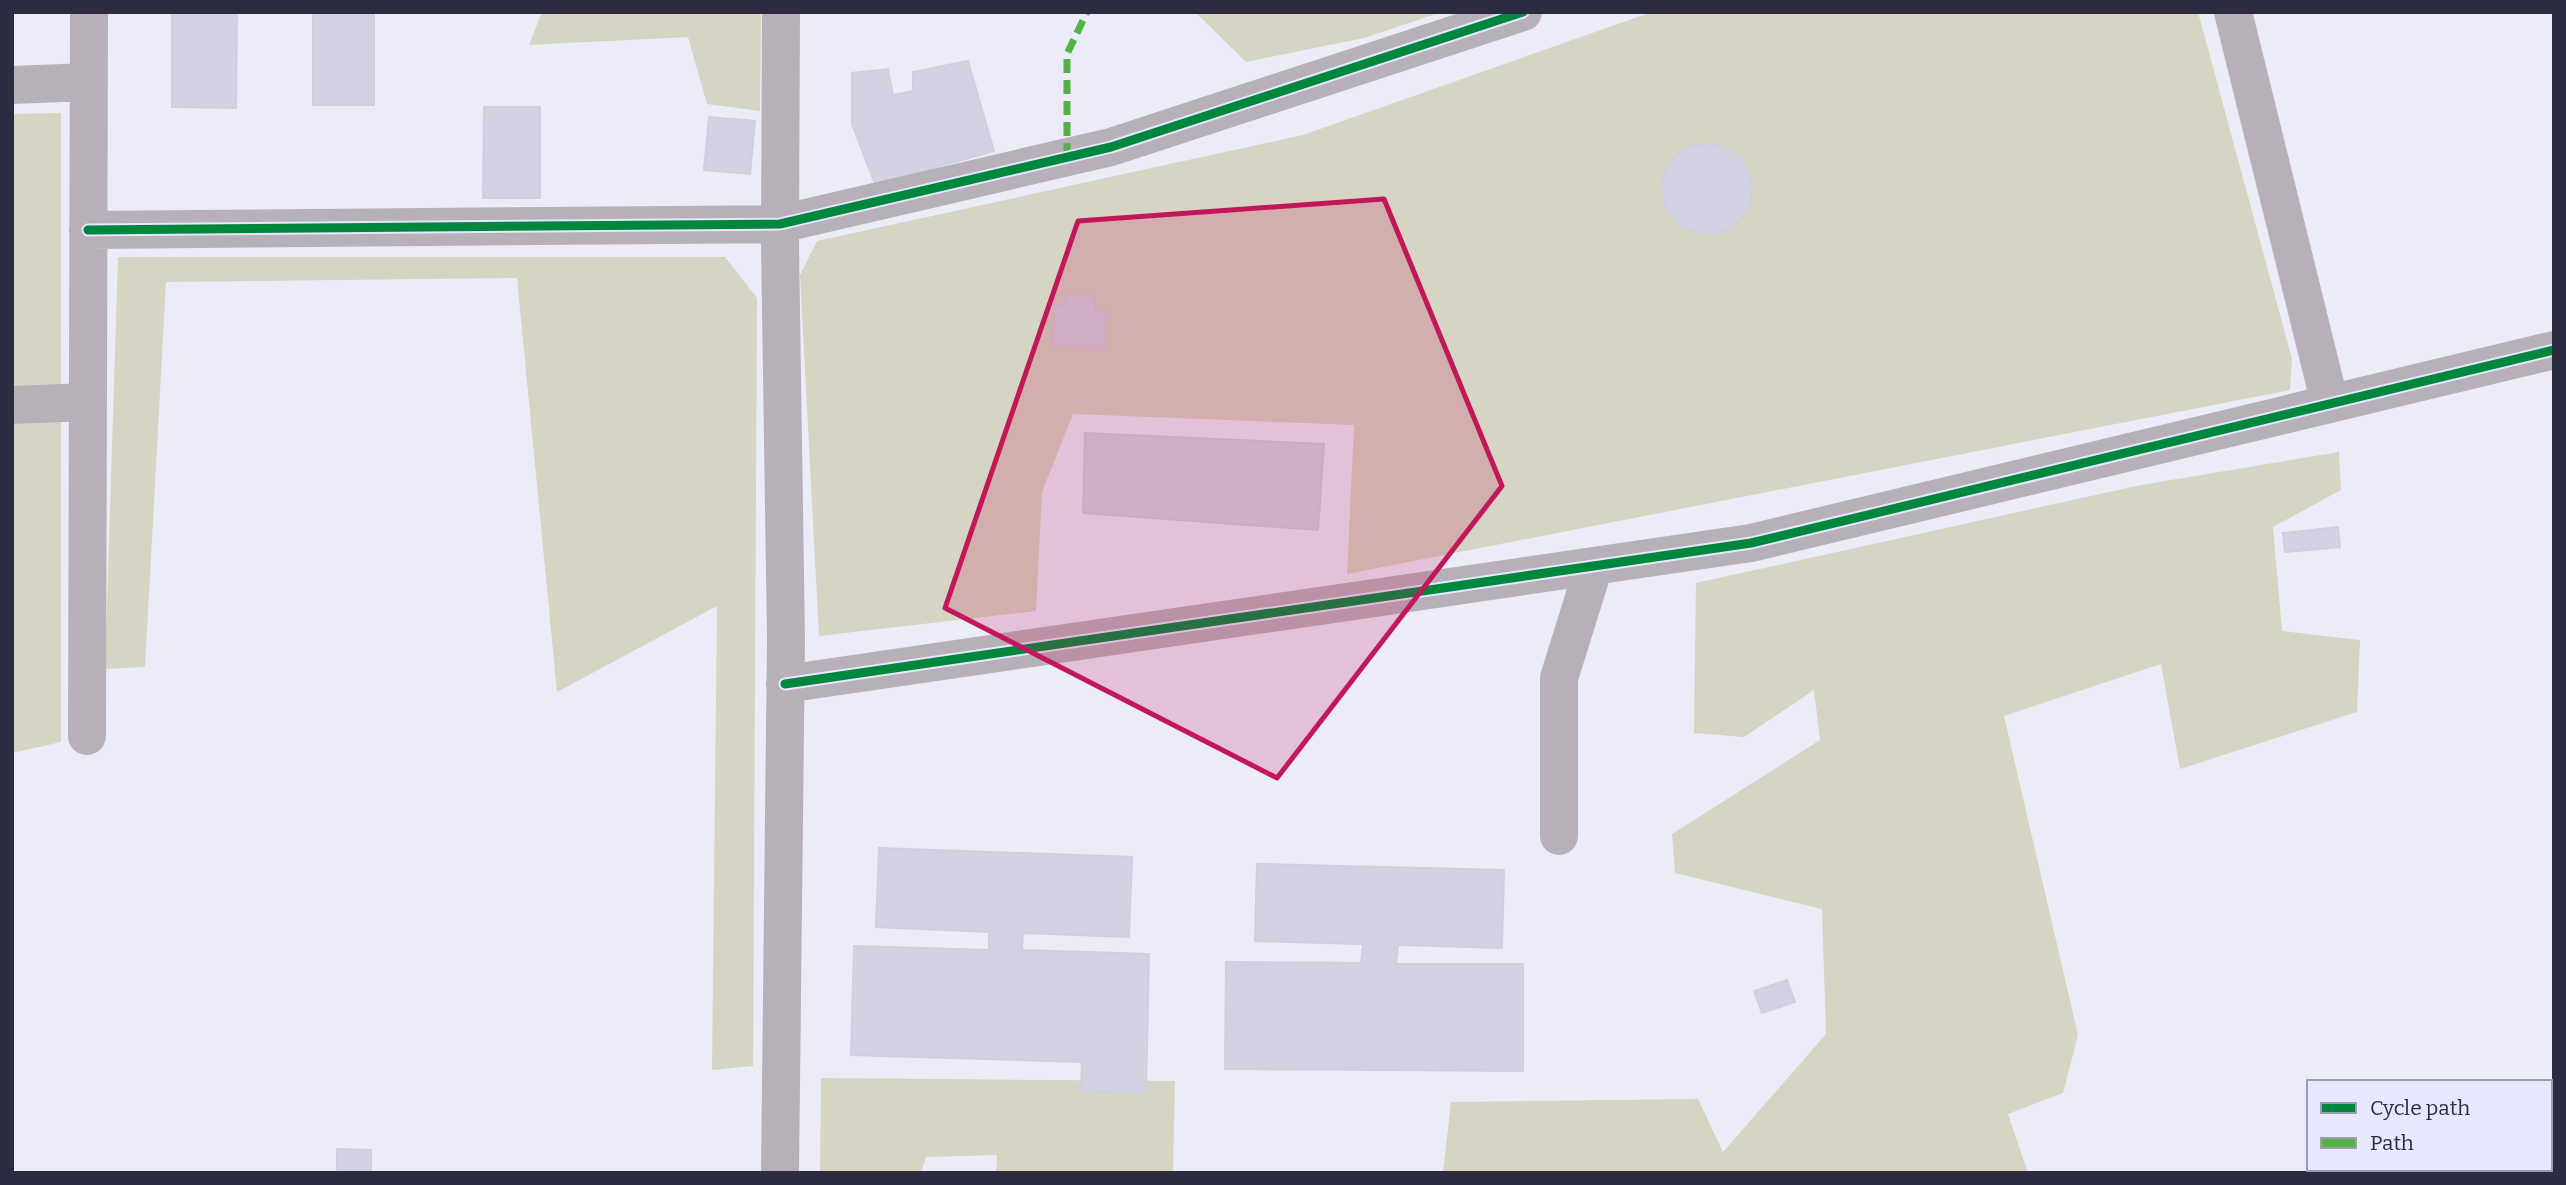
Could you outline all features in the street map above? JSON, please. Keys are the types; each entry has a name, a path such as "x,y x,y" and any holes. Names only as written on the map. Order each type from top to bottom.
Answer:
{"street":[{"path":"87,736 89,12"},
{"path":"780,1173 785,684 780,224 781,12"},
{"path":"88,230 780,224 1111,148 1524,12"},
{"path":"2233,12 2330,404"},
{"path":"12,85 89,82"},
{"path":"785,684 1751,543 2554,350"},
{"path":"12,405 88,402"},
{"path":"1559,836 1559,678 1594,566"}],"highlighted area":[{"path":"1384,199 1502,486 1277,778 945,608 1078,221"}],"shaded area":[{"path":"542,12 761,12 760,111 707,104 688,37 529,45"},
{"path":"1195,12 1442,12 1364,38 1246,62"},
{"path":"1652,12 2198,12 2292,359 2290,390 1347,574 1354,425 1073,414 1042,492 1036,611 819,636 800,275 817,241 1303,135"},
{"path":"61,113 61,742 12,753 12,114"},
{"path":"118,257 725,257 757,298 753,1066 712,1070 717,606 557,692 517,278 166,282 145,667 105,669"},
{"path":"2339,452 2341,490 2273,527 2282,631 2360,640 2357,712 2180,769 2161,664 2004,716 2078,1035 2063,1093 2008,1114 2028,1173 1443,1173 1451,1102 1698,1099 1723,1152 1826,1034 1822,909 1675,873 1672,834 1820,740 1814,690 1744,737 1694,733 1696,583 2141,485"},
{"path":"821,1078 1175,1081 1173,1172 996,1173 997,1155 926,1157 921,1173 820,1173"}],"building":[{"path":"172,12 237,12 236,108 172,107"},
{"path":"313,12 374,12 374,105 313,105"},
{"path":"968,61 994,151 875,184 852,124 852,73 888,69 893,95 913,91 913,72"},
{"path":"484,107 540,107 540,198 483,198"},
{"path":"709,117 755,121 750,174 704,170"},
{"path":"1707,144 1724,148 1739,157 1748,172 1752,189 1748,206 1739,221 1724,230 1707,234 1690,230 1675,221 1666,206 1662,189 1666,172 1675,157 1690,148"},
{"path":"1066,295 1095,297 1095,310 1106,311 1104,349 1052,345 1055,306 1065,307"},
{"path":"1085,433 1324,444 1318,530 1083,513"},
{"path":"2338,527 2340,547 2285,552 2283,533"},
{"path":"879,848 1132,857 1129,937 1023,933 1022,950 1149,954 1146,1093 1081,1091 1082,1062 851,1055 854,946 989,950 989,932 876,927"},
{"path":"1257,864 1504,870 1502,948 1398,945 1396,964 1523,964 1523,1071 1225,1069 1226,962 1361,963 1363,944 1255,941"},
{"path":"1787,980 1795,1002 1762,1013 1754,991"},
{"path":"337,1149 371,1150 371,1173 337,1173"}],"marked path":[{"path":"1067,157 1067,54 1087,12"}],"cycle path":[{"path":"88,230 780,224 1111,147 1523,12"},
{"path":"785,684 1751,543 2554,350"}]}
